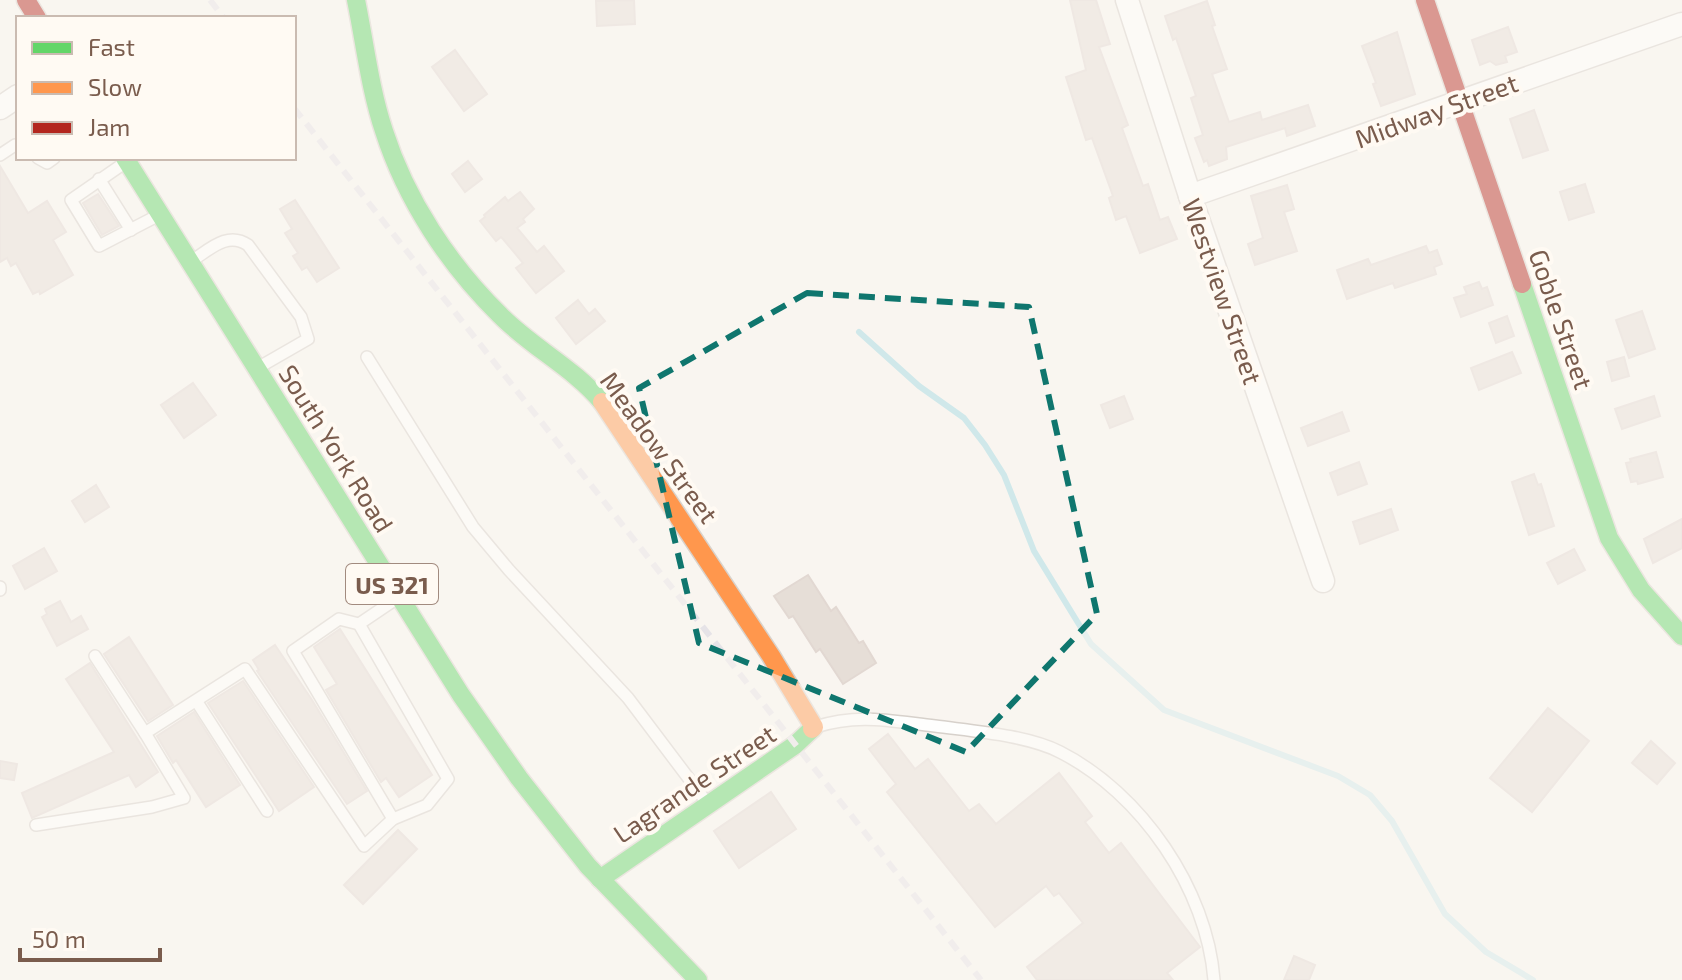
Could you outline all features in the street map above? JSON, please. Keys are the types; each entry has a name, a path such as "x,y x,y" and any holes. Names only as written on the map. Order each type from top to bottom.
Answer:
{"street":[{"name":"Meadow Street","path":"356,0 384,131 400,174 423,215 454,261 498,315 518,334 582,381 600,399 763,644 814,727"},
{"name":"Westview Street","path":"1127,0 1190,196 1323,581"},
{"name":"Goble Street","path":"1425,0 1609,538 1623,567 1649,604 1682,636"},
{"name":"Midway Street","path":"1190,196 1682,24"},
{"name":"South York Road","path":"126,160 461,695 511,766 600,879 698,980"},
{"name":"Lagrande Street","path":"600,879 795,745 814,727"}],"lane":[{"path":"126,160 71,200 99,246 160,214"},
{"path":"99,179 131,230"},
{"path":"190,262 230,238 240,239 248,245 301,317 308,339 257,368"},
{"path":"367,357 473,527 628,698 709,804"},
{"path":"359,624 400,596"},
{"path":"145,733 245,669 364,846 393,819 427,805 448,779 359,624 339,619 293,651 393,819"},
{"path":"36,825 152,807 184,798 95,656"},
{"path":"197,702 267,811"},
{"path":"814,727 840,719 861,717 986,733 1059,751 1106,782 1149,825 1178,867 1207,935 1214,980"}],"highlighted area":[{"path":"807,293 1029,307 1097,614 966,752 699,643 639,388"}],"building":[{"path":"634,0 635,24 597,26 596,1"},
{"path":"1070,0 1096,0 1110,44 1099,47 1128,125 1122,128 1143,186 1148,184 1160,220 1168,217 1177,239 1140,253 1126,216 1116,220 1109,198 1113,196 1092,138 1086,140 1066,77 1086,70"},
{"path":"1207,1 1227,69 1212,74 1229,122 1260,112 1262,120 1308,105 1315,126 1287,136 1285,128 1226,147 1227,159 1209,166 1207,160 1204,162 1195,138 1203,135 1191,98 1196,96 1165,16"},
{"path":"1508,27 1517,52 1505,56 1507,62 1496,65 1490,61 1480,65 1472,40"},
{"path":"1397,32 1415,94 1381,106 1362,46"},
{"path":"455,50 487,94 464,111 432,67"},
{"path":"1534,110 1548,150 1523,158 1510,119"},
{"path":"468,161 482,179 465,192 452,174"},
{"path":"0,166 28,213 47,201 66,232 53,240 73,275 40,294 39,291 33,294 16,263 11,266 7,258 0,262"},
{"path":"1585,184 1594,212 1569,220 1560,192"},
{"path":"1287,185 1294,209 1284,212 1297,251 1255,265 1248,244 1263,238 1251,196"},
{"path":"520,192 534,209 517,228 537,252 544,246 564,271 536,293 516,268 523,263 501,237 496,241 480,221 505,197 508,201"},
{"path":"98,194 119,226 102,235 83,203"},
{"path":"295,200 339,268 317,282 307,267 302,270 293,256 298,253 285,233 292,229 280,209"},
{"path":"1426,246 1429,253 1437,250 1442,264 1434,267 1436,274 1395,288 1393,283 1347,299 1337,270 1368,259 1371,265"},
{"path":"1479,282 1482,289 1487,287 1493,305 1461,317 1454,298 1467,294 1464,287"},
{"path":"578,300 589,314 595,309 605,321 576,344 556,318"},
{"path":"1642,311 1655,349 1629,358 1616,320"},
{"path":"1507,316 1514,336 1496,343 1489,323"},
{"path":"1512,352 1521,373 1479,390 1471,368"},
{"path":"1624,357 1629,376 1612,381 1607,362"},
{"path":"193,383 216,415 184,438 161,405"},
{"path":"1124,396 1133,419 1110,428 1101,405"},
{"path":"1654,396 1660,416 1622,429 1615,409"},
{"path":"1342,412 1349,431 1308,446 1301,428"},
{"path":"1656,452 1663,477 1638,484 1637,481 1631,482 1626,463"},
{"path":"1359,462 1367,484 1338,495 1330,473"},
{"path":"1534,474 1538,485 1541,484 1554,526 1529,535 1512,482"},
{"path":"96,485 109,507 85,522 72,501"},
{"path":"1391,509 1398,530 1360,544 1353,522"},
{"path":"1682,519 1682,548 1653,563 1644,539"},
{"path":"44,548 57,571 25,589 13,566"},
{"path":"1574,549 1585,570 1558,584 1547,563"},
{"path":"808,575 831,611 836,607 876,663 843,684 820,649 816,652 793,616 789,618 774,596"},
{"path":"60,601 71,622 81,616 88,629 57,646 42,617 47,614 45,609"},
{"path":"340,629 432,775 399,797 386,778 381,782 326,690 337,684 314,647"},
{"path":"129,637 173,705 148,721 104,654"},
{"path":"275,645 367,791 347,804 257,671 253,660"},
{"path":"90,663 158,772 136,787 129,775 32,818 22,793 114,752 66,679"},
{"path":"243,681 314,787 279,811 208,703"},
{"path":"1548,708 1589,741 1532,812 1490,778"},
{"path":"194,712 240,785 206,807 157,736"},
{"path":"888,734 915,769 928,759 969,811 979,804 996,824 1059,773 1092,816 1085,822 1109,853 1121,843 1200,947 1167,973 1173,980 1037,980 1027,967 1083,923 1059,893 1054,896 1046,886 995,927 887,792 896,784 869,749"},
{"path":"1651,741 1675,763 1657,784 1632,763"},
{"path":"0,761 17,764 14,780 0,778"},
{"path":"771,792 796,829 739,868 714,831"},
{"path":"398,830 417,849 363,904 344,885"},
{"path":"1294,956 1315,965 1309,980 1284,980"}],"waterway":[{"path":"859,332 919,386 964,418 985,445 1004,475 1034,551 1091,644 1164,710 1338,776 1370,795 1392,821 1445,914 1486,952 1533,980"}],"railway":[{"path":"210,0 222,16"},
{"path":"296,111 981,980"}],"traffic: fast":[{"path":"356,0 371,83 384,131 404,182 431,230 481,296 602,402"},
{"path":"126,160 461,695 519,778 588,866 698,980"},
{"path":"1522,284 1609,538 1641,590 1682,636"},
{"path":"600,879 795,745 812,729"}],"traffic: slow":[{"path":"602,402 771,656 814,727 812,729"}],"traffic: jam":[{"path":"26,0 36,16"},
{"path":"1425,0 1522,284"}]}
